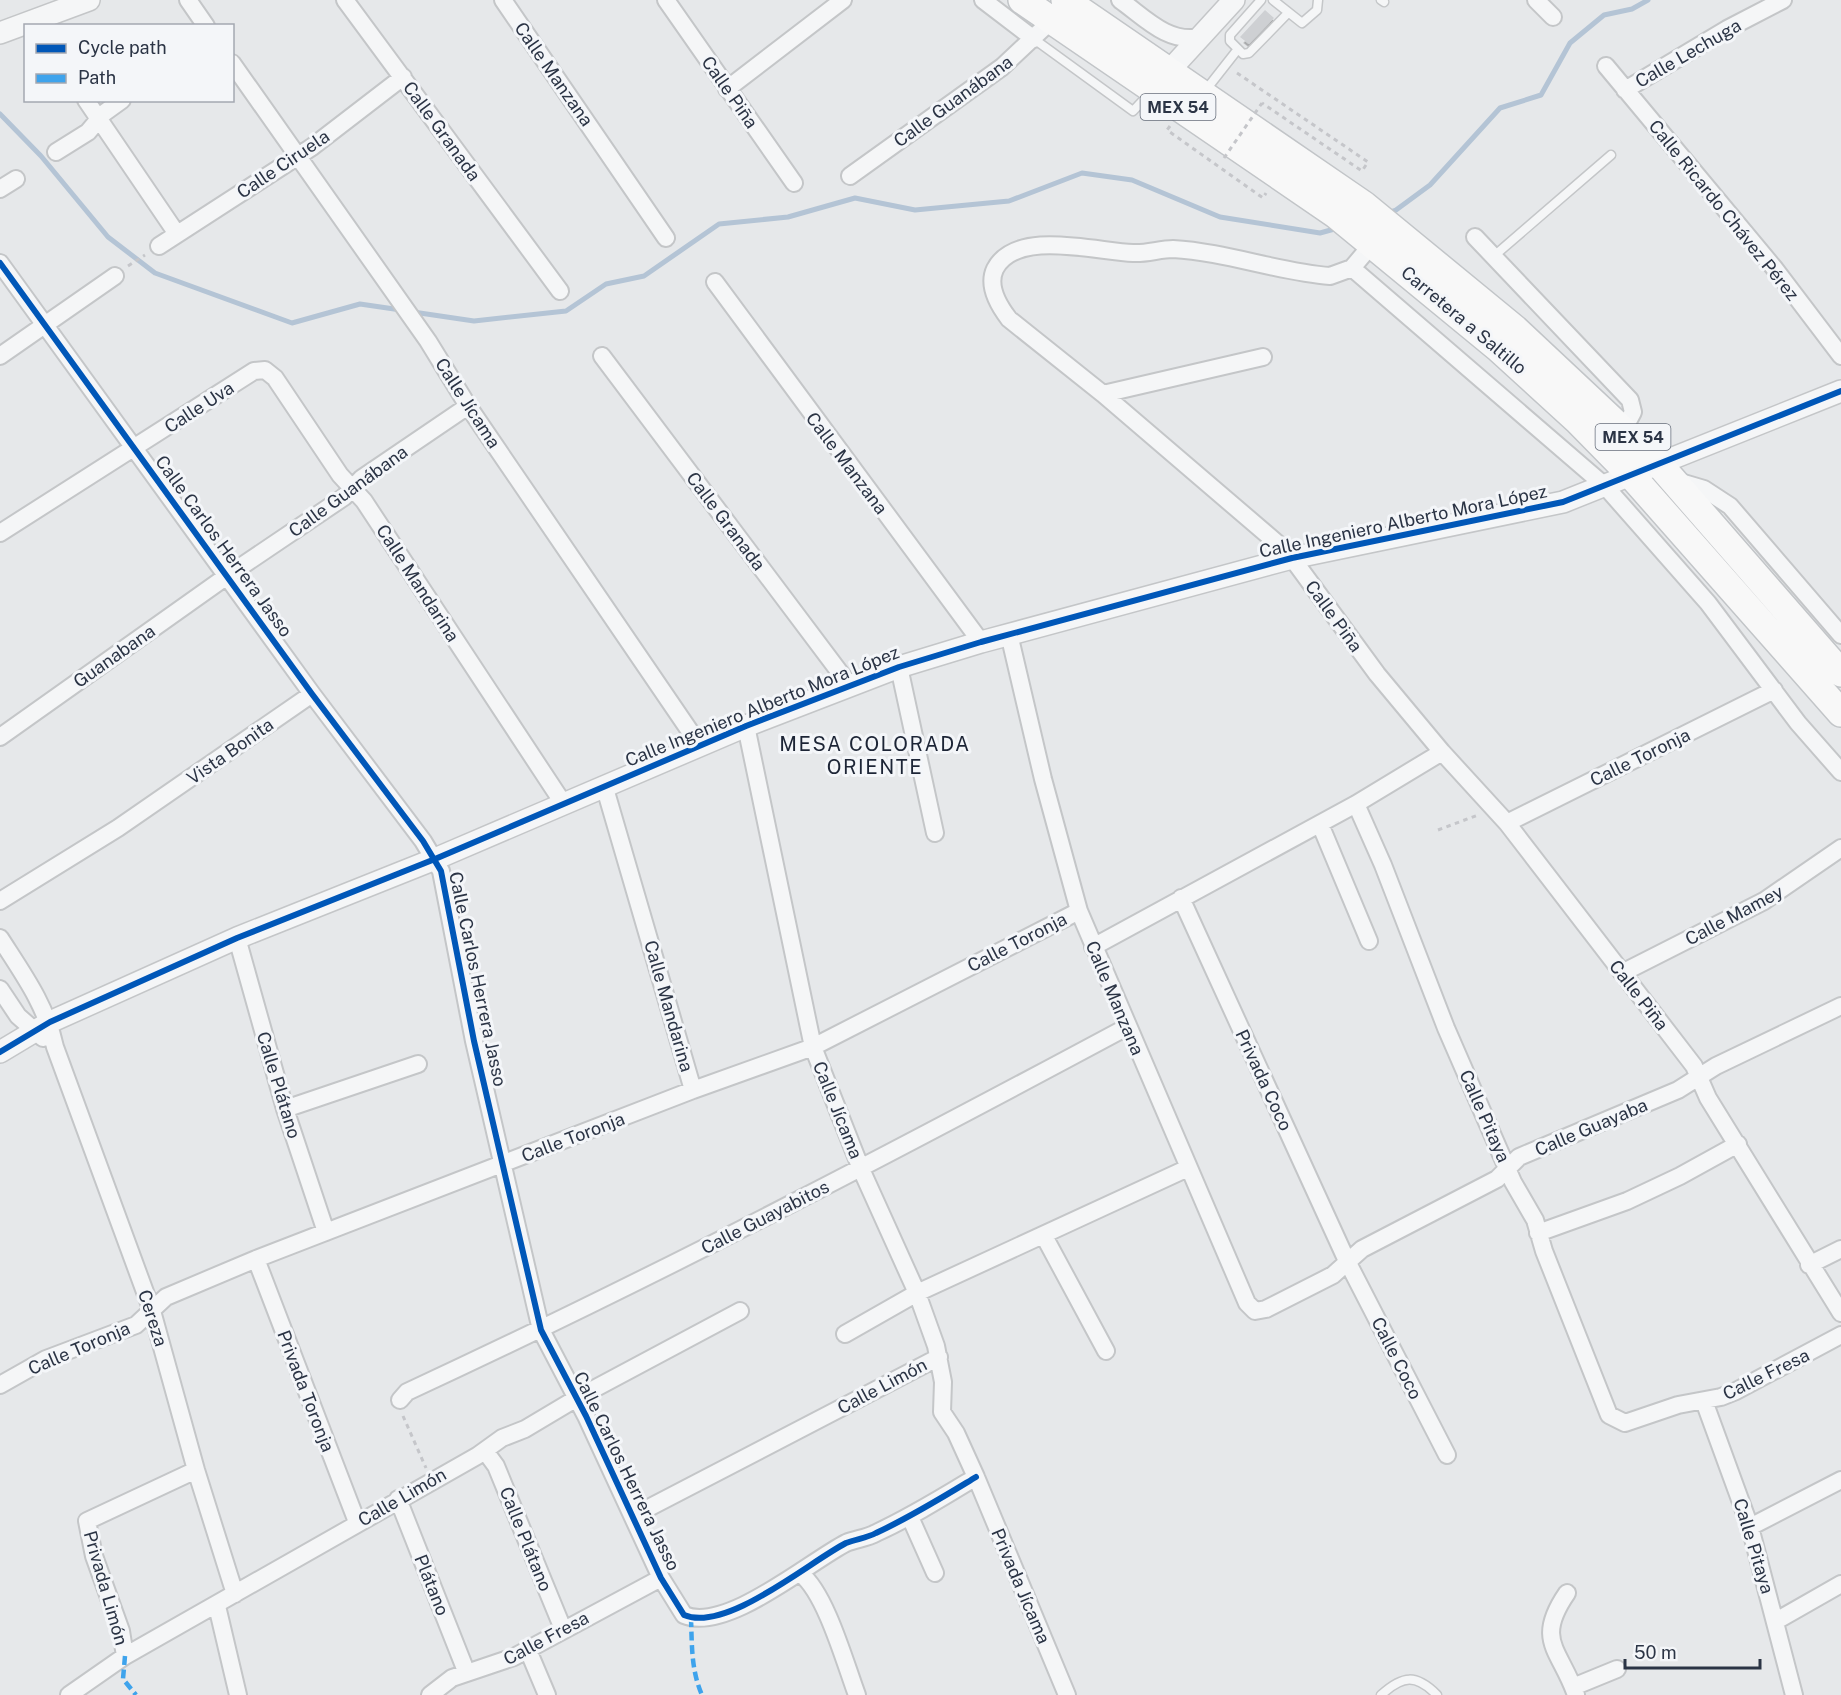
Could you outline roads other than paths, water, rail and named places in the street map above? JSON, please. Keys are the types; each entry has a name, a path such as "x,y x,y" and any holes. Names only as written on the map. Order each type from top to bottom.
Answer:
{"main road":[{"name":"Carretera a Saltillo","path":"1022,0 1050,20 1162,80 1335,214 1376,235 1515,329 1624,429 1666,471 1841,672"},
{"name":"Carretera a Saltillo","path":"1162,80 1203,93 1364,205 1376,235 1542,387 1631,475 1841,713"}],"street":[{"path":"31,23 89,0"},
{"path":"188,0 205,24"},
{"name":"Calle Granada","path":"345,0 560,291"},
{"name":"Calle Manzana","path":"503,0 666,238"},
{"name":"Calle Piña","path":"666,0 794,183"},
{"path":"727,89 843,0"},
{"path":"983,0 1050,20"},
{"path":"1120,0 1166,33 1178,38 1200,37"},
{"path":"1162,80 1234,0"},
{"path":"1536,0 1553,17"},
{"name":"Calle Lechuga","path":"1625,90 1727,29 1783,0"},
{"name":"Calle Guanábana","path":"850,176 1002,67 1050,20"},
{"path":"0,33 24,25"},
{"name":"Calle Jícama","path":"234,66 428,341 468,406 700,746"},
{"name":"Calle Ricardo Chávez Pérez","path":"1606,66 1775,269 1841,356"},
{"name":"Calle Ciruela","path":"159,246 296,156 404,77"},
{"path":"87,102 177,234"},
{"path":"56,152 88,132 120,102"},
{"path":"0,189 16,179"},
{"path":"1376,235 1352,268 1605,486 1708,603 1798,723 1841,772"},
{"path":"1475,237 1630,400 1633,412 1624,429"},
{"name":"Calle Piña","path":"1352,268 1330,276 1174,249 1131,253 1055,244 1030,247 1007,257 997,266 992,282 1002,311 1009,319 1104,394 1292,558 1377,674 1442,752 1507,823 1700,1076 1708,1098 1738,1143 1809,1265 1841,1313"},
{"name":"Calle Carlos Herrera Jasso","path":"0,263 312,694 435,859 446,882 474,1041 541,1330 577,1398 661,1578 684,1616 709,1618 744,1604 801,1574"},
{"path":"0,356 115,276"},
{"name":"Calle Manzana","path":"715,282 981,642"},
{"name":"Calle Granada","path":"602,356 849,686"},
{"path":"1104,394 1263,357"},
{"name":"Calle Uva","path":"0,533 254,371 265,370"},
{"name":"Calle Mandarina","path":"265,370 275,378 339,476 364,501 562,803"},
{"name":"Calle Ingeniero Alberto Mora López","path":"0,1052 41,1026 237,938 435,859 746,726 899,666 1292,558 1563,502 1631,475 1666,471 1841,390"},
{"name":"Calle Guanábana","path":"227,576 344,497 362,478 468,406"},
{"path":"1666,471 1704,489 1730,506 1841,635"},
{"name":"Guanabana","path":"0,737 227,576"},
{"name":"Calle Manzana","path":"1009,634 1043,779 1079,910 1127,1027 1247,1303 1255,1311"},
{"path":"899,666 935,833"},
{"name":"Calle Toronja","path":"1507,823 1774,690"},
{"name":"Vista Bonita","path":"0,901 147,808 312,694"},
{"name":"Calle Jícama","path":"746,726 813,1047 861,1169 917,1293 939,1357 943,1382 942,1412 956,1433 976,1477"},
{"path":"1093,947 1356,804 1442,752"},
{"name":"Calle Mandarina","path":"604,785 693,1090"},
{"name":"Calle Pitaya","path":"1356,804 1383,865 1446,1028 1539,1233 1600,1396 1609,1415 1619,1422"},
{"path":"1320,824 1369,941"},
{"name":"Calle Mamey","path":"1622,974 1764,901 1841,848"},
{"name":"Privada Coco","path":"1181,898 1347,1261"},
{"name":"Calle Toronja","path":"0,1385 46,1359 136,1324 166,1298 256,1259 693,1090 813,1047 1079,910"},
{"name":"Calle Plátano","path":"237,938 285,1109 326,1232"},
{"path":"0,939 40,1000 41,1026"},
{"name":"Cereza","path":"0,989 18,1016 41,1026 56,1047 152,1311 196,1470 235,1594"},
{"name":"Calle Guayaba","path":"1255,1311 1266,1310 1334,1275 1362,1249 1497,1179 1519,1157 1678,1090 1700,1076 1841,1006"},
{"name":"Calle Guayabitos","path":"400,1400 407,1392 541,1330 861,1169 1127,1027"},
{"path":"285,1109 418,1064"},
{"path":"1539,1233 1627,1201 1680,1176 1738,1143"},
{"path":"845,1334 917,1293 1188,1168"},
{"path":"1044,1236 1106,1351"},
{"path":"1809,1265 1841,1249"},
{"name":"Privada Toronja","path":"256,1259 357,1522"},
{"name":"Calle Coco","path":"1347,1261 1447,1455"},
{"name":"Calle Limón","path":"69,1695 125,1656 217,1606 357,1522 484,1451 502,1438 525,1429 577,1398 740,1311"},
{"name":"Calle Fresa","path":"1619,1422 1634,1422 1670,1407 1704,1401 1736,1391 1841,1335"},
{"name":"Calle Limón","path":"633,1516 939,1357"},
{"name":"Calle Pitaya","path":"1704,1401 1750,1527 1794,1695"},
{"name":"Calle Plátano","path":"484,1451 496,1466 563,1629"},
{"name":"Privada Limón","path":"125,1656 121,1631 94,1556 87,1521 196,1470"},
{"path":"857,1695 819,1596 809,1580 801,1574 848,1542 873,1535 910,1517 976,1477"},
{"name":"Privada Jícama","path":"976,1477 1067,1695"},
{"path":"1750,1527 1841,1480"},
{"name":"Plátano","path":"398,1499 466,1671"},
{"path":"910,1517 935,1573"},
{"name":"Calle Fresa","path":"430,1695 452,1678 466,1671 501,1664 661,1578"},
{"path":"1776,1621 1841,1584"},
{"path":"1567,1593 1554,1612 1550,1632 1553,1648 1575,1691 1617,1669"},
{"path":"217,1606 238,1695"},
{"path":"528,1650 547,1695"}],"lane":[{"path":"1261,0 1230,35 1230,41 1243,54 1250,53 1288,13"},
{"path":"1273,0 1299,22 1305,22 1319,7 1318,0"},
{"path":"1050,20 1132,111 1162,80"},
{"path":"1203,93 1238,49"},
{"path":"1494,256 1611,155"},
{"path":"1381,1695 1397,1682 1406,1680 1422,1681 1437,1695"}],"waterway":[{"path":"1387,213 1396,210 1430,185 1500,108 1541,95 1570,43 1604,15 1632,9 1648,0"},
{"path":"0,114 41,156 108,237 155,273 292,323 360,304 401,310"},
{"path":"413,312 474,321 566,311 606,284 644,276 719,224 788,217 855,198 915,210 1009,201 1082,173 1132,180 1220,217 1320,233 1338,228"}],"district":[{"name":"MESA COLORADA ORIENTE","path":"875,756"}]}
